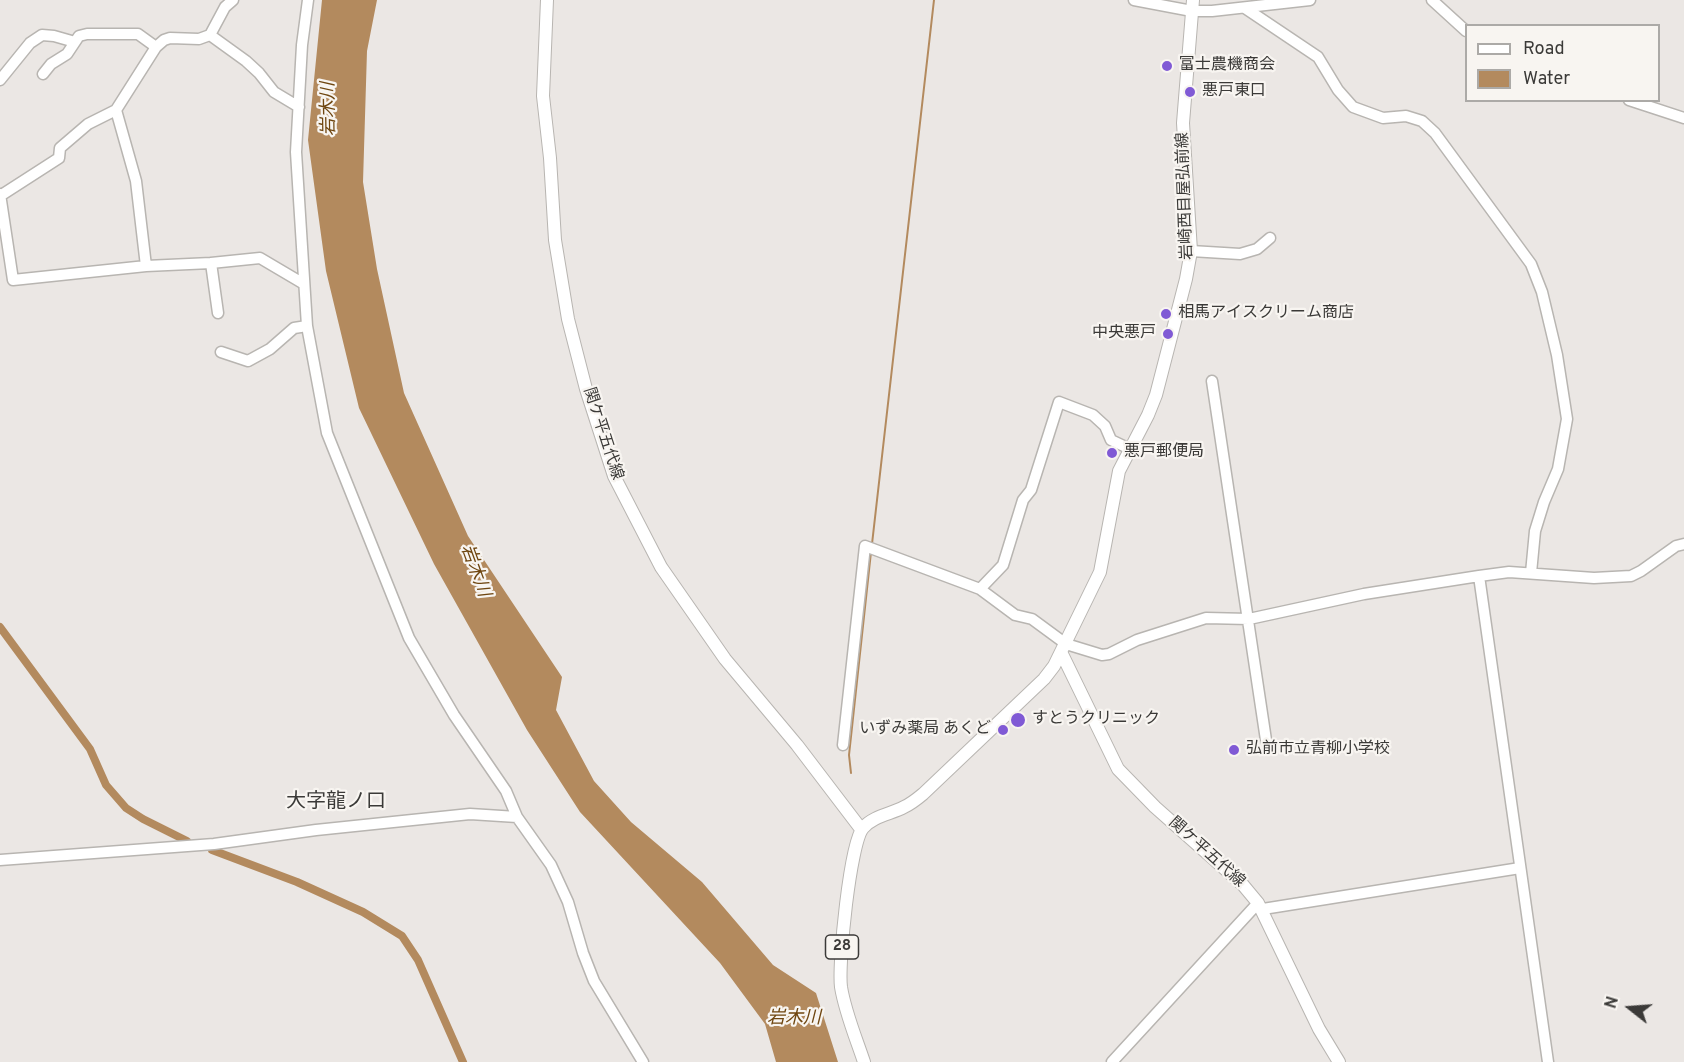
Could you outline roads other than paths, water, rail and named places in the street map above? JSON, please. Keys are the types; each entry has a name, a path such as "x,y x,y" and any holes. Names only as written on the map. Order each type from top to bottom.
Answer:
{"main road":[{"name":"関ケ平五代線","path":"547,0 543,96 550,158 555,240 568,319 586,389 614,476 661,567 725,659 797,745 861,829"},
{"name":"岩崎西目屋弘前線","path":"861,829 869,822 902,808 923,794 1044,679 1063,648 1100,572 1116,481 1156,394 1180,306 1191,251 1183,123 1192,5"},
{"name":"関ケ平五代線","path":"1063,648 1118,769 1155,807 1243,885 1260,906 1319,1029 1339,1062"},
{"name":"28","path":"861,829 850,882 840,966 841,988 864,1062"}],"street":[{"path":"233,0 225,7 210,35 199,39 170,38 156,47 116,110 88,124 60,148 58,158 1,195 13,280 146,266 261,258 304,284"},
{"path":"308,0 302,45 296,152 307,326 327,433 409,638 454,715 506,791 517,817 551,865 568,902 594,981 643,1062"},
{"path":"1134,0 1192,5 1212,11 1310,0"},
{"path":"1432,0 1465,29"},
{"path":"1245,8 1318,57 1338,90 1353,107 1383,118 1406,116 1422,121 1435,133 1531,264 1542,292 1557,355 1567,419 1558,469 1535,531 1531,573"},
{"path":"0,80 30,43 42,34 75,42"},
{"path":"43,74 51,64 67,54 79,36 87,34 138,34 156,47"},
{"path":"210,35 246,61 274,92 299,107"},
{"path":"1635,102 1684,118"},
{"path":"116,110 136,181 146,266"},
{"path":"1191,251 1240,254 1257,249 1270,238"},
{"path":"211,263 218,313"},
{"path":"221,352 248,361 270,349 294,328 307,326"},
{"path":"1212,381 1266,740"},
{"path":"980,589 1003,565 1023,500 1031,490 1059,402 1093,415 1105,426 1111,440 1130,449"},
{"path":"843,745 865,546 980,589 1015,615 1032,619 1063,648 1102,655 1109,654 1137,640 1206,618 1249,619 1364,594 1479,576 1509,572 1594,578 1631,576 1676,546 1684,544"},
{"path":"1479,576 1548,1062"},
{"path":"0,860 214,844 316,830 470,814 517,817"},
{"path":"1112,1062 1260,906 1520,868"}],"water":[{"name":"岩木川","path":"322,0 377,0 367,51 363,182 377,269 404,393 468,536 562,677 556,710 594,781 631,822 702,882 773,965 816,993 838,1062 776,1062 765,1024 720,963 580,812 527,730 434,564 359,408 326,271 308,140"}],"waterway":[{"path":"872,544 934,0"},
{"path":"851,773 849,755 871,552"},
{"path":"0,627 90,749 106,785 126,808 187,841"},
{"path":"212,850 297,882 363,912 402,936 418,960 463,1062"}],"place":[{"name":"富士農機商会","path":"1167,66"},
{"name":"悪戸東口","path":"1190,92"},
{"name":"相馬アイスクリーム商店","path":"1166,314"},
{"name":"中央悪戸","path":"1168,334"},
{"name":"悪戸郵便局","path":"1112,453"},
{"name":"すとうクリニック","path":"1018,720"},
{"name":"いずみ薬局 あくど","path":"1003,730"},
{"name":"弘前市立青柳小学校","path":"1234,750"}],"district":[{"name":"大字龍ノ口","path":"336,803"}]}
